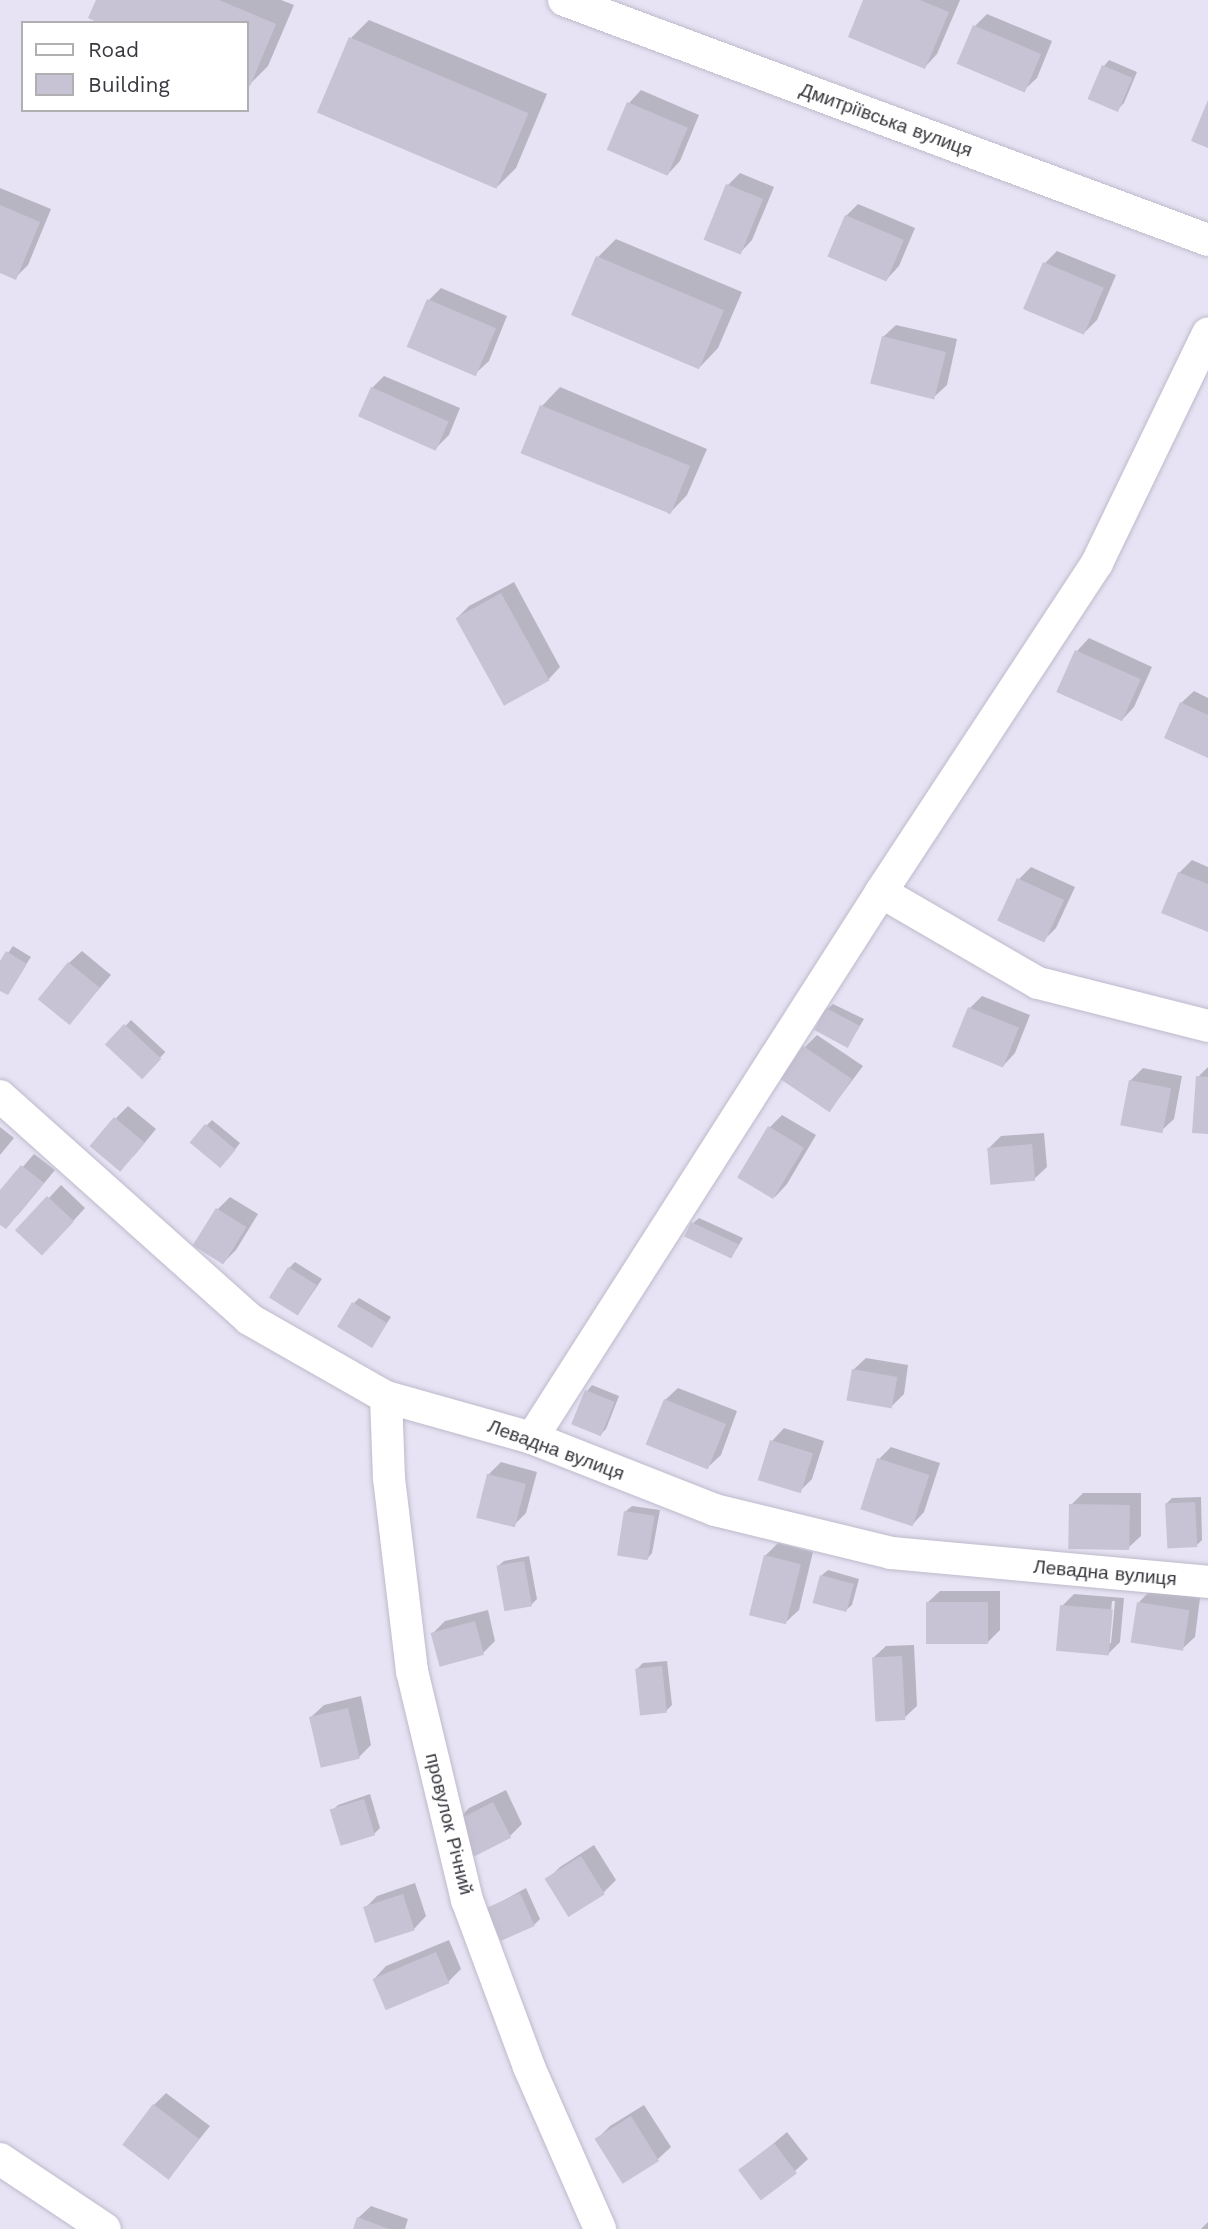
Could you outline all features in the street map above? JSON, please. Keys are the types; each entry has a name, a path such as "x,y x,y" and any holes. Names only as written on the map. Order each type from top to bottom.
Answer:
{"street":[{"name":"Дмитріївська вулиця","path":"564,0 1208,240"},
{"path":"532,1438 881,892 1097,563 1208,333"},
{"path":"881,892 1038,983 1208,1026"},
{"name":"Левадна вулиця","path":"0,1096 249,1319 386,1397 532,1438 716,1510 891,1553 1208,1582"},
{"name":"провулок Річний","path":"386,1397 389,1478 412,1671 467,1900 529,2067 600,2229"},
{"path":"0,2159 105,2229"}],"building":[{"path":"96,0 219,0 276,24 250,86 248,21 95,21 88,18"},
{"path":"863,0 920,0 949,12 925,69 848,37"},
{"path":"973,25 1041,54 1025,93 957,64"},
{"path":"349,37 528,113 496,189 317,112"},
{"path":"1102,65 1132,78 1118,112 1088,99"},
{"path":"1208,100 1208,148 1191,141"},
{"path":"627,102 688,128 667,176 607,150"},
{"path":"726,184 763,199 741,255 704,240"},
{"path":"0,205 40,222 16,280 0,273"},
{"path":"845,215 904,240 886,281 827,256"},
{"path":"596,256 724,310 699,369 571,315"},
{"path":"1043,262 1104,288 1084,335 1023,309"},
{"path":"427,299 496,328 476,376 407,347"},
{"path":"882,336 946,352 934,400 870,384"},
{"path":"371,387 449,422 436,451 358,416"},
{"path":"540,405 690,466 671,514 521,453"},
{"path":"501,593 549,680 504,706 456,618"},
{"path":"1075,650 1141,679 1122,721 1056,692"},
{"path":"1180,702 1208,715 1208,758 1164,738"},
{"path":"1178,872 1208,884 1208,932 1161,913"},
{"path":"1017,878 1064,900 1044,943 997,921"},
{"path":"6,951 27,964 8,995 0,991 0,961"},
{"path":"68,962 100,988 70,1025 38,999"},
{"path":"968,1007 1019,1028 1003,1067 952,1047"},
{"path":"826,1008 860,1026 848,1048 814,1030"},
{"path":"124,1024 161,1059 142,1079 105,1044"},
{"path":"803,1046 852,1079 830,1112 781,1079"},
{"path":"1196,1076 1208,1077 1208,1134 1192,1133"},
{"path":"1129,1080 1171,1088 1162,1133 1120,1125"},
{"path":"114,1117 145,1143 120,1172 90,1146"},
{"path":"205,1124 236,1150 220,1168 190,1142"},
{"path":"768,1126 804,1148 773,1199 737,1177"},
{"path":"1032,1144 1035,1181 990,1185 987,1148"},
{"path":"21,1165 44,1183 6,1229 0,1225 0,1190"},
{"path":"47,1196 74,1221 42,1256 15,1230"},
{"path":"216,1208 247,1227 223,1264 193,1245"},
{"path":"691,1222 738,1244 731,1258 684,1237"},
{"path":"288,1267 317,1285 298,1316 269,1298"},
{"path":"352,1302 387,1323 372,1348 337,1327"},
{"path":"852,1369 897,1377 892,1409 846,1401"},
{"path":"585,1390 615,1402 601,1436 571,1424"},
{"path":"664,1399 726,1424 708,1470 646,1444"},
{"path":"770,1440 813,1453 801,1493 758,1480"},
{"path":"877,1458 929,1475 913,1526 860,1509"},
{"path":"487,1474 526,1484 515,1527 476,1518"},
{"path":"1195,1502 1197,1547 1167,1549 1165,1504"},
{"path":"1069,1504 1130,1505 1129,1550 1068,1549"},
{"path":"624,1511 655,1516 648,1560 617,1555"},
{"path":"764,1555 801,1564 786,1624 749,1615"},
{"path":"524,1561 532,1606 504,1611 496,1566"},
{"path":"820,1575 854,1584 846,1612 812,1603"},
{"path":"926,1602 988,1602 988,1644 926,1644"},
{"path":"1137,1602 1189,1610 1183,1651 1131,1642"},
{"path":"1060,1605 1113,1610 1109,1655 1056,1651"},
{"path":"475,1621 484,1655 440,1667 431,1633"},
{"path":"902,1656 905,1720 875,1721 872,1658"},
{"path":"662,1666 667,1713 640,1716 635,1669"},
{"path":"348,1708 360,1759 321,1768 309,1717"},
{"path":"364,1799 375,1835 341,1846 330,1810"},
{"path":"493,1802 511,1838 474,1857 456,1821"},
{"path":"581,1856 605,1894 568,1917 545,1879"},
{"path":"520,1893 535,1926 501,1941 486,1908"},
{"path":"403,1894 415,1930 375,1943 363,1907"},
{"path":"436,1952 449,1983 386,2010 372,1979"},
{"path":"153,2104 199,2139 169,2180 122,2145"},
{"path":"631,2116 659,2161 623,2184 595,2139"},
{"path":"774,2143 797,2173 761,2200 738,2170"},
{"path":"357,2217 389,2229 353,2229"}]}
